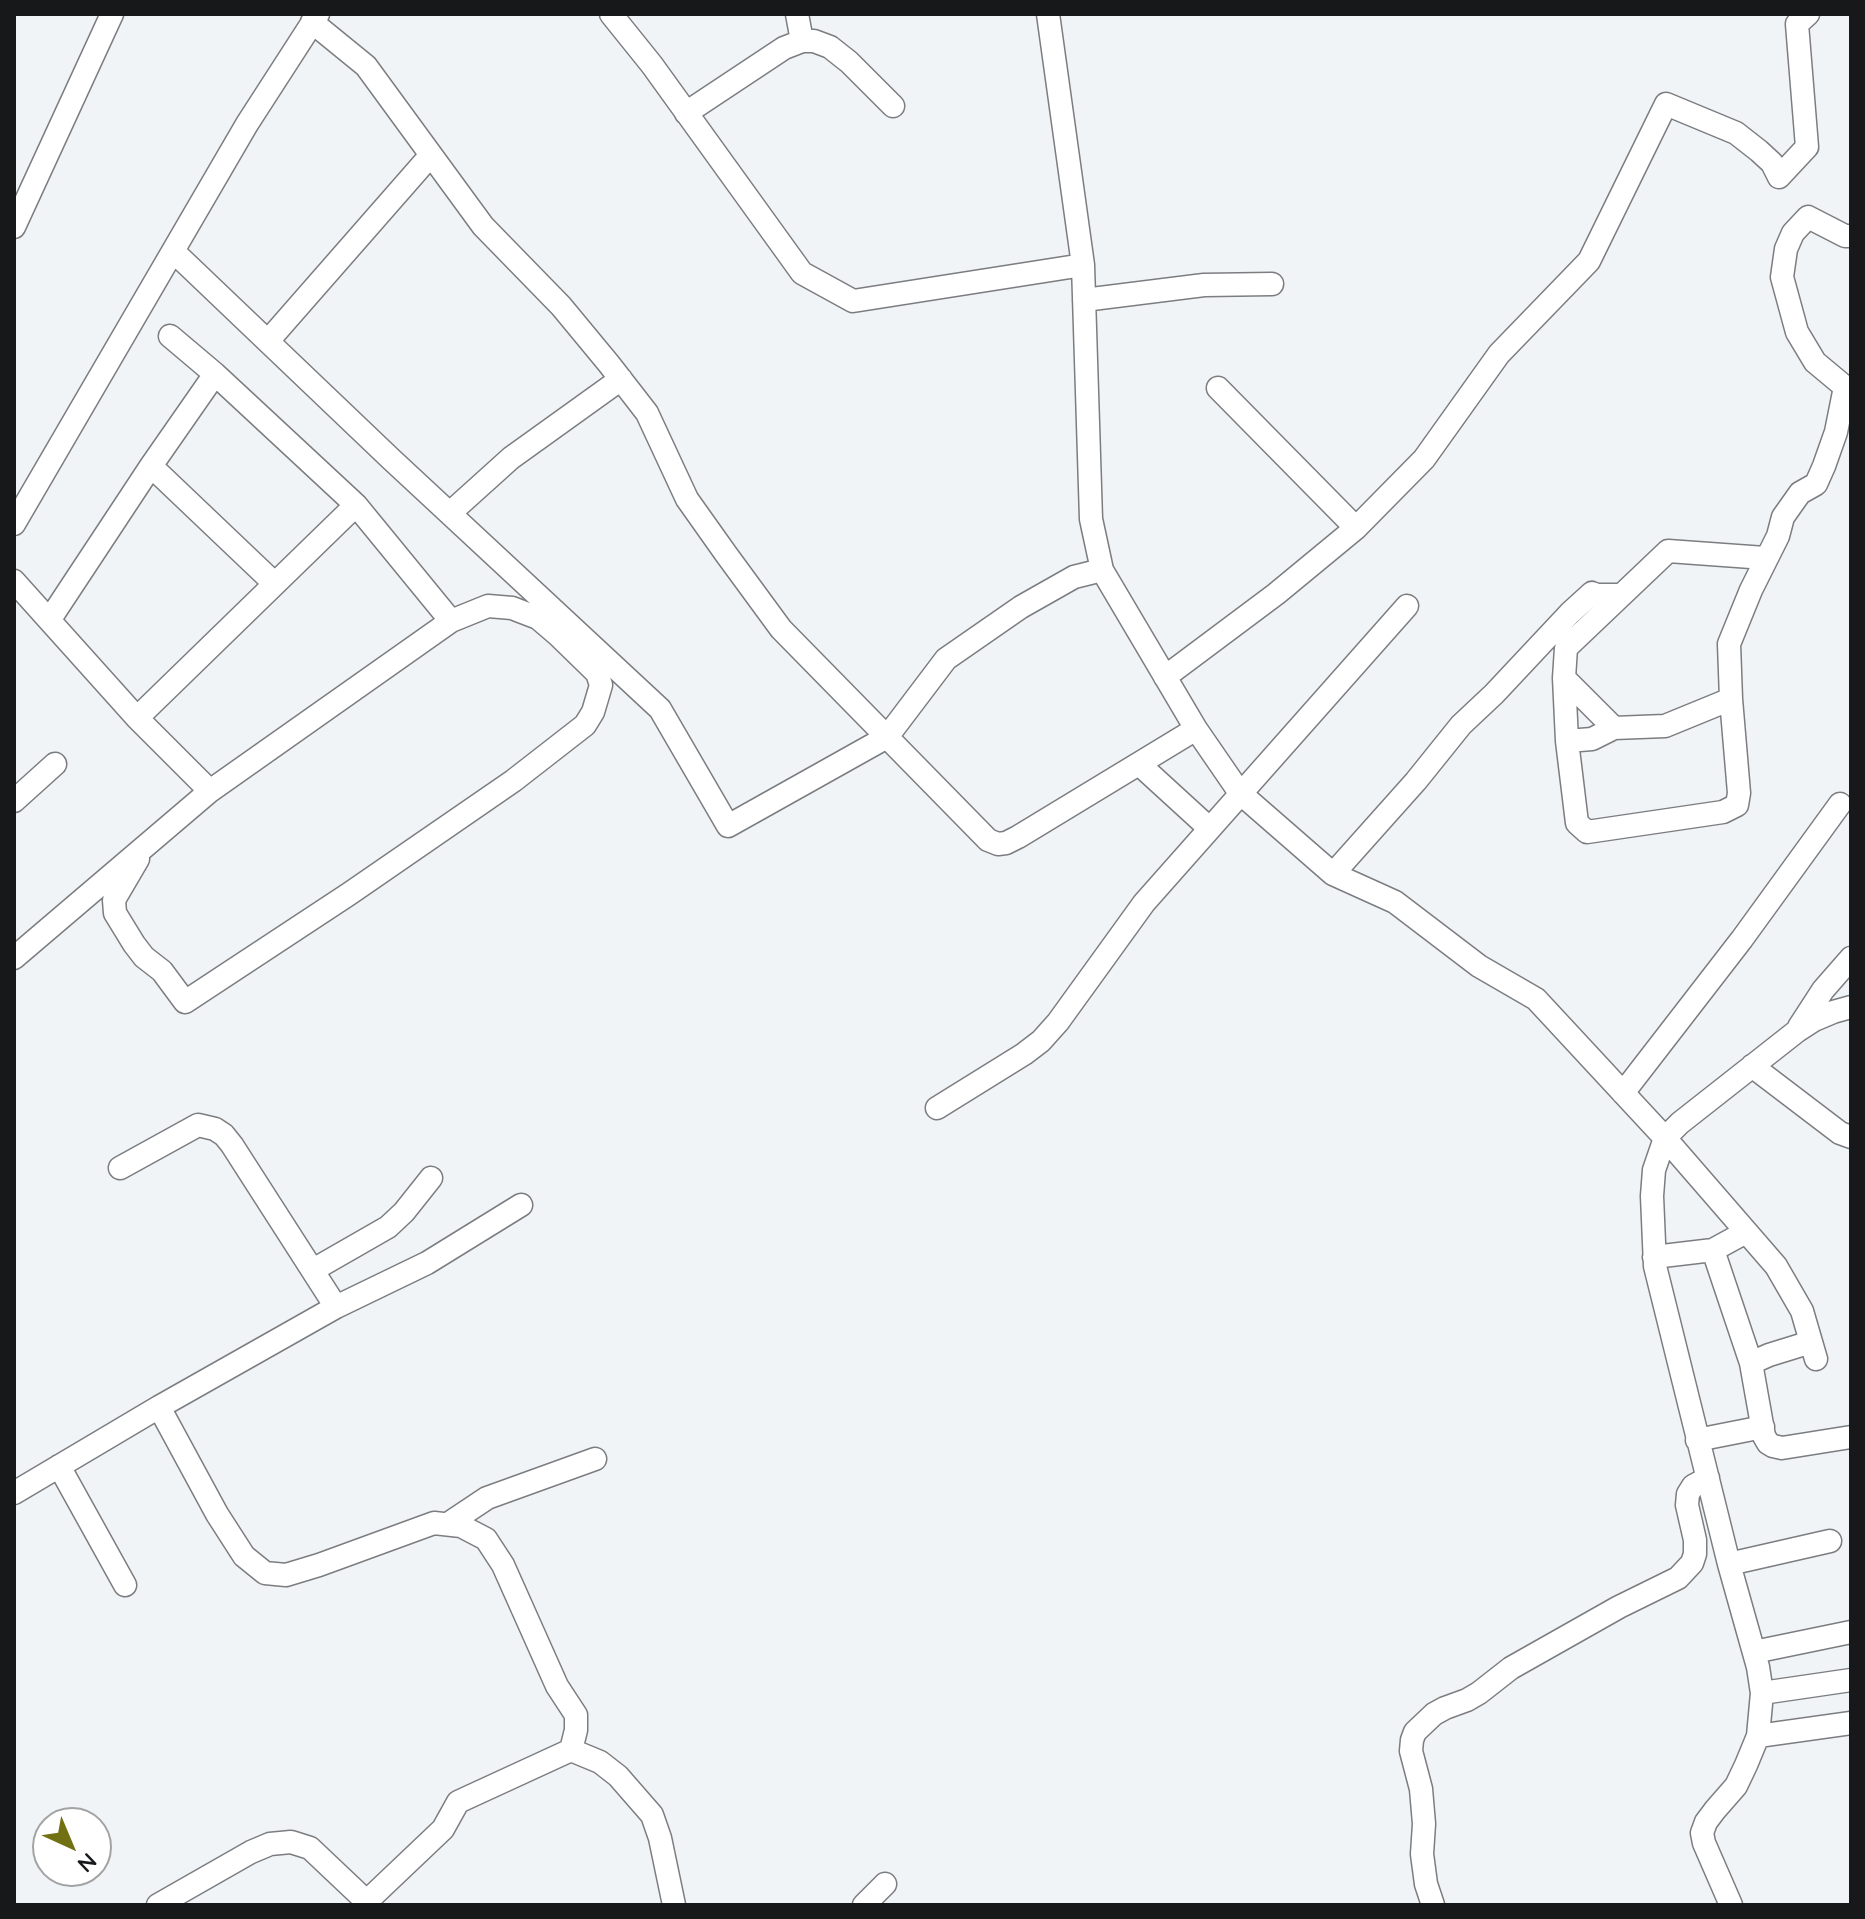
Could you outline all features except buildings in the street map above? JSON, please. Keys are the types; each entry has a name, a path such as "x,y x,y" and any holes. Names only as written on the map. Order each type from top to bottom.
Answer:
{"street":[{"path":"14,227 112,14"},
{"path":"611,14 652,65 802,273 853,301 1083,265"},
{"path":"797,14 802,41"},
{"path":"1048,14 1083,265 1091,519 1102,570 1196,729 1240,793 1333,874 1395,902 1479,966 1536,999 1665,1138 1776,1266 1802,1311 1813,1351 1769,1355 1751,1363"},
{"path":"1165,677 1276,594 1356,528 1424,459 1499,354 1589,261 1666,104 1736,133 1772,163 1779,177 1807,147 1797,24 1808,14"},
{"path":"14,524 247,124 315,18 366,66 483,226 561,306 647,413 687,499 781,629 988,840 998,844 1018,837 1196,729"},
{"path":"686,113 784,48 802,41 814,41 830,47 893,106"},
{"path":"268,341 430,156"},
{"path":"1765,558 1668,551 1566,648 1567,741 1577,823 1587,832 1723,812 1737,805 1739,793 1729,644 1765,558 1778,536 1783,517 1800,493 1816,484 1836,432 1845,387 1815,362 1797,332 1782,277 1786,249 1793,233 1808,217 1845,236 1851,236"},
{"path":"173,251 660,709 728,826 887,737 946,659 1021,607 1074,577 1102,570"},
{"path":"1084,300 1204,285 1272,284"},
{"path":"170,336 356,505 451,621"},
{"path":"50,619 215,374"},
{"path":"450,513 511,458 621,379"},
{"path":"1218,388 1356,528"},
{"path":"151,466 275,584"},
{"path":"137,718 356,505"},
{"path":"14,581 137,718 210,791"},
{"path":"1333,874 1461,725 1570,613 1592,593 1621,595"},
{"path":"14,958 148,843 210,791 451,621 488,606 512,608 538,618 597,673 601,685 593,712 585,725 513,781 185,1002 162,971 144,957 134,944 114,907 114,900 148,843"},
{"path":"937,1108 1041,1041 1144,903 1407,606"},
{"path":"1564,678 1614,728"},
{"path":"1567,741 1592,739 1614,728 1665,726 1731,699"},
{"path":"14,801 55,764"},
{"path":"1139,764 1209,828"},
{"path":"1623,1093 1742,939 1840,804"},
{"path":"1797,1031 1823,990 1851,958"},
{"path":"1731,1905 1702,1833 1706,1822 1736,1786 1758,1736 1762,1693 1658,1280 1654,1257 1654,1170 1665,1138 1680,1123 1797,1031 1814,1020 1851,1007"},
{"path":"1752,1066 1840,1133 1851,1137"},
{"path":"120,1168 198,1125 215,1129 232,1145 336,1307"},
{"path":"313,1270 388,1227 431,1178"},
{"path":"14,1493 336,1307 427,1263 521,1205"},
{"path":"1654,1257 1713,1250 1746,1232"},
{"path":"1713,1250 1751,1363 1768,1443 1782,1448 1851,1437"},
{"path":"159,1407 217,1514 244,1556 265,1573 286,1575 434,1523 461,1526 486,1539 503,1565 557,1686 576,1715 571,1750"},
{"path":"1697,1440 1763,1427"},
{"path":"448,1524 487,1498 595,1459"},
{"path":"59,1466 125,1585"},
{"path":"1433,1905 1426,1884 1422,1854 1424,1824 1421,1789 1411,1751 1415,1732 1434,1714 1479,1693 1511,1668 1619,1607 1678,1578 1692,1563 1695,1554 1688,1494 1693,1486 1708,1478"},
{"path":"1729,1564 1830,1541"},
{"path":"1754,1652 1851,1632"},
{"path":"1762,1693 1851,1680"},
{"path":"1758,1736 1851,1723"},
{"path":"158,1905 251,1852 270,1844 291,1842 310,1848 364,1903 443,1829 458,1802 571,1750 600,1762 618,1776 652,1815 674,1905"},
{"path":"864,1905 885,1884"}]}
